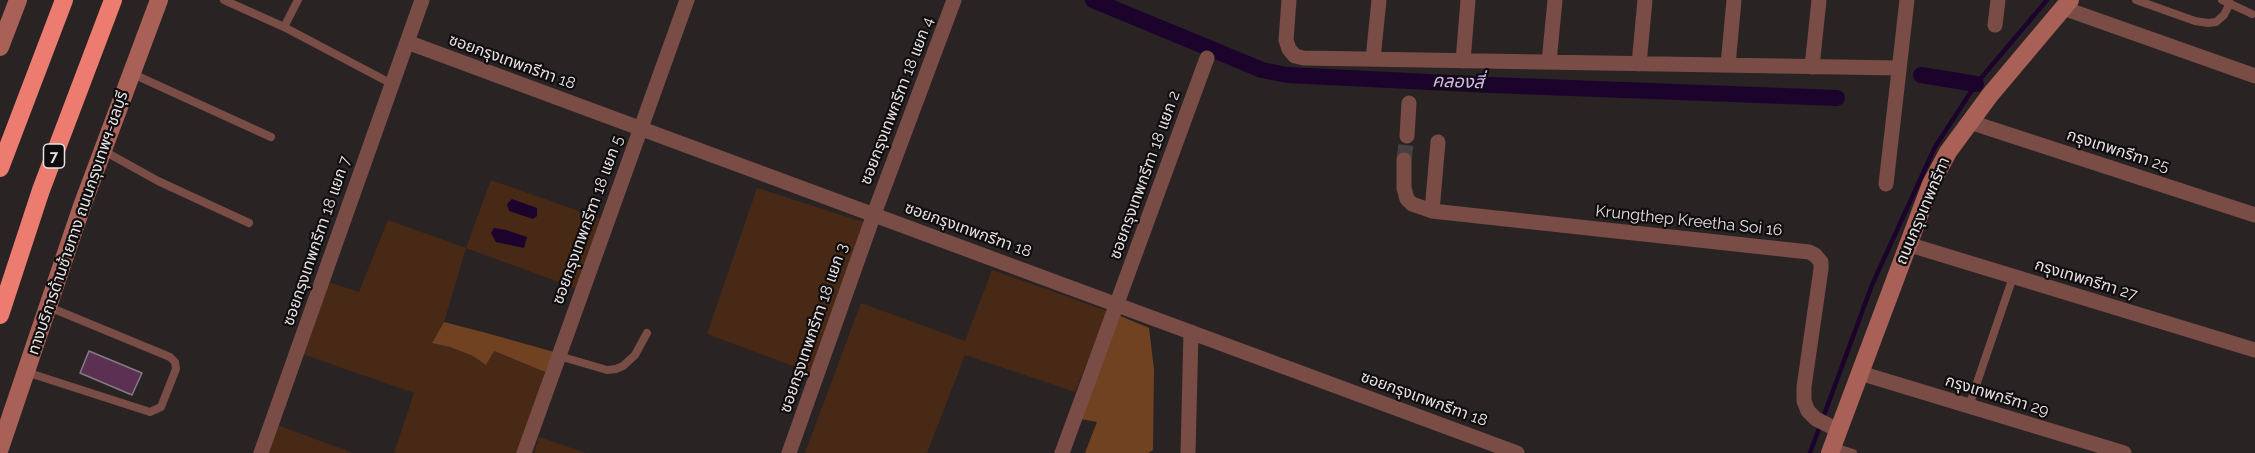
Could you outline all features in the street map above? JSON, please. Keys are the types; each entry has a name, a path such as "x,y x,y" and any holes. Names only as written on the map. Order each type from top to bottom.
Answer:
{"highway":[{"path":"0,168 64,0"},
{"name":"7","path":"0,315 41,190 114,0"}],"main road":[{"path":"0,47 18,0"},
{"name":"ทางบริการด้านซ้ายทาง ถนนกรุงเทพฯ-ชลบุรี","path":"0,448 103,150 159,0"},
{"name":"ถนนกรุงเทพกรีฑา","path":"1829,435 1860,373 1907,244 1931,184 1948,152 2066,4"}],"street":[{"name":"ซอยกรุงเทพกรีฑา 18 แยก 7","path":"261,453 422,0"},
{"name":"ซอยกรุงเทพกรีฑา 18 แยก 5","path":"524,453 639,128 687,0"},
{"name":"ซอยกรุงเทพกรีฑา 18 แยก 4","path":"873,214 954,0"},
{"path":"1289,0 1286,40 1289,50 1295,56 1304,58 1899,68"},
{"path":"1372,59 1378,0"},
{"path":"1463,61 1468,0"},
{"path":"1549,62 1555,0"},
{"path":"1640,64 1645,0"},
{"path":"1728,65 1734,0"},
{"path":"1812,67 1819,0"},
{"path":"1886,184 1907,0"},
{"path":"1995,25 1998,0"},
{"path":"2066,4 2255,76"},
{"name":"ซอยกรุงเทพกรีฑา 18","path":"407,42 1191,332 1491,448 1517,453"},
{"name":"ซอยกรุงเทพกรีฑา 18 แยก 2","path":"1062,453 1207,58"},
{"path":"1407,136 1409,103"},
{"name":"กรุงเทพกรีฑา 25","path":"1970,122 2255,215"},
{"path":"1404,160 1404,188 1407,199 1412,204 1432,211 1438,142"},
{"name":"Krungthep Kreetha Soi 16","path":"1432,211 1809,252 1815,255 1821,262 1821,269 1804,401 1808,411 1829,435"},
{"name":"ซอยกรุงเทพกรีฑา 18 แยก 3","path":"789,453 873,214"},
{"name":"กรุงเทพกรีฑา 27","path":"1907,244 2255,350"},
{"path":"1188,453 1191,332"},
{"name":"กรุงเทพกรีฑา 29","path":"1860,373 2124,453"}],"lane":[{"path":"224,0 284,27 392,84"},
{"path":"284,27 298,0"},
{"path":"2137,0 2195,21 2208,23 2216,22 2224,15 2226,2 2252,14"},
{"path":"131,74 271,137"},
{"path":"103,150 158,181 249,223"},
{"path":"1970,406 2013,277"},
{"path":"26,372 150,412 161,407 176,369 175,362 170,357 48,306"},
{"path":"559,356 607,370 616,369 635,356 647,333"},
{"path":"1829,435 1853,453"}],"shaded area":[{"path":"491,180 604,220 578,289 466,248"},
{"path":"757,188 863,222 812,373 707,334"},
{"path":"512,199 537,208 537,216 533,219 509,211 507,204"},
{"path":"388,220 466,248 444,322 432,343 473,356 486,365 493,351 545,372 518,453 394,453 414,393 300,353 328,282 359,292"},
{"path":"494,228 527,237 524,248 496,242 491,233"},
{"path":"992,270 1107,311 1075,392 965,355 927,453 805,453 861,303 965,341"},
{"path":"1118,315 1149,328 1154,369 1153,450 1148,453 1085,453 1097,422 1081,419"},
{"path":"444,322 554,352 545,372 494,351 486,365 473,356 432,343"},
{"path":"277,425 353,453 267,453"},
{"path":"539,437 586,453 534,453"}],"building":[{"path":"89,351 142,373 132,395 80,373"}],"waterway":[{"name":"คลองสี่","path":"1093,0 1262,70 1287,75 1837,98"},
{"path":"1810,453 1872,285 1935,147 1976,84 2047,0"},
{"name":"คลองสี่","path":"1921,75 1976,84"}],"tunnel":[{"path":"1404,160 1407,136"}]}
